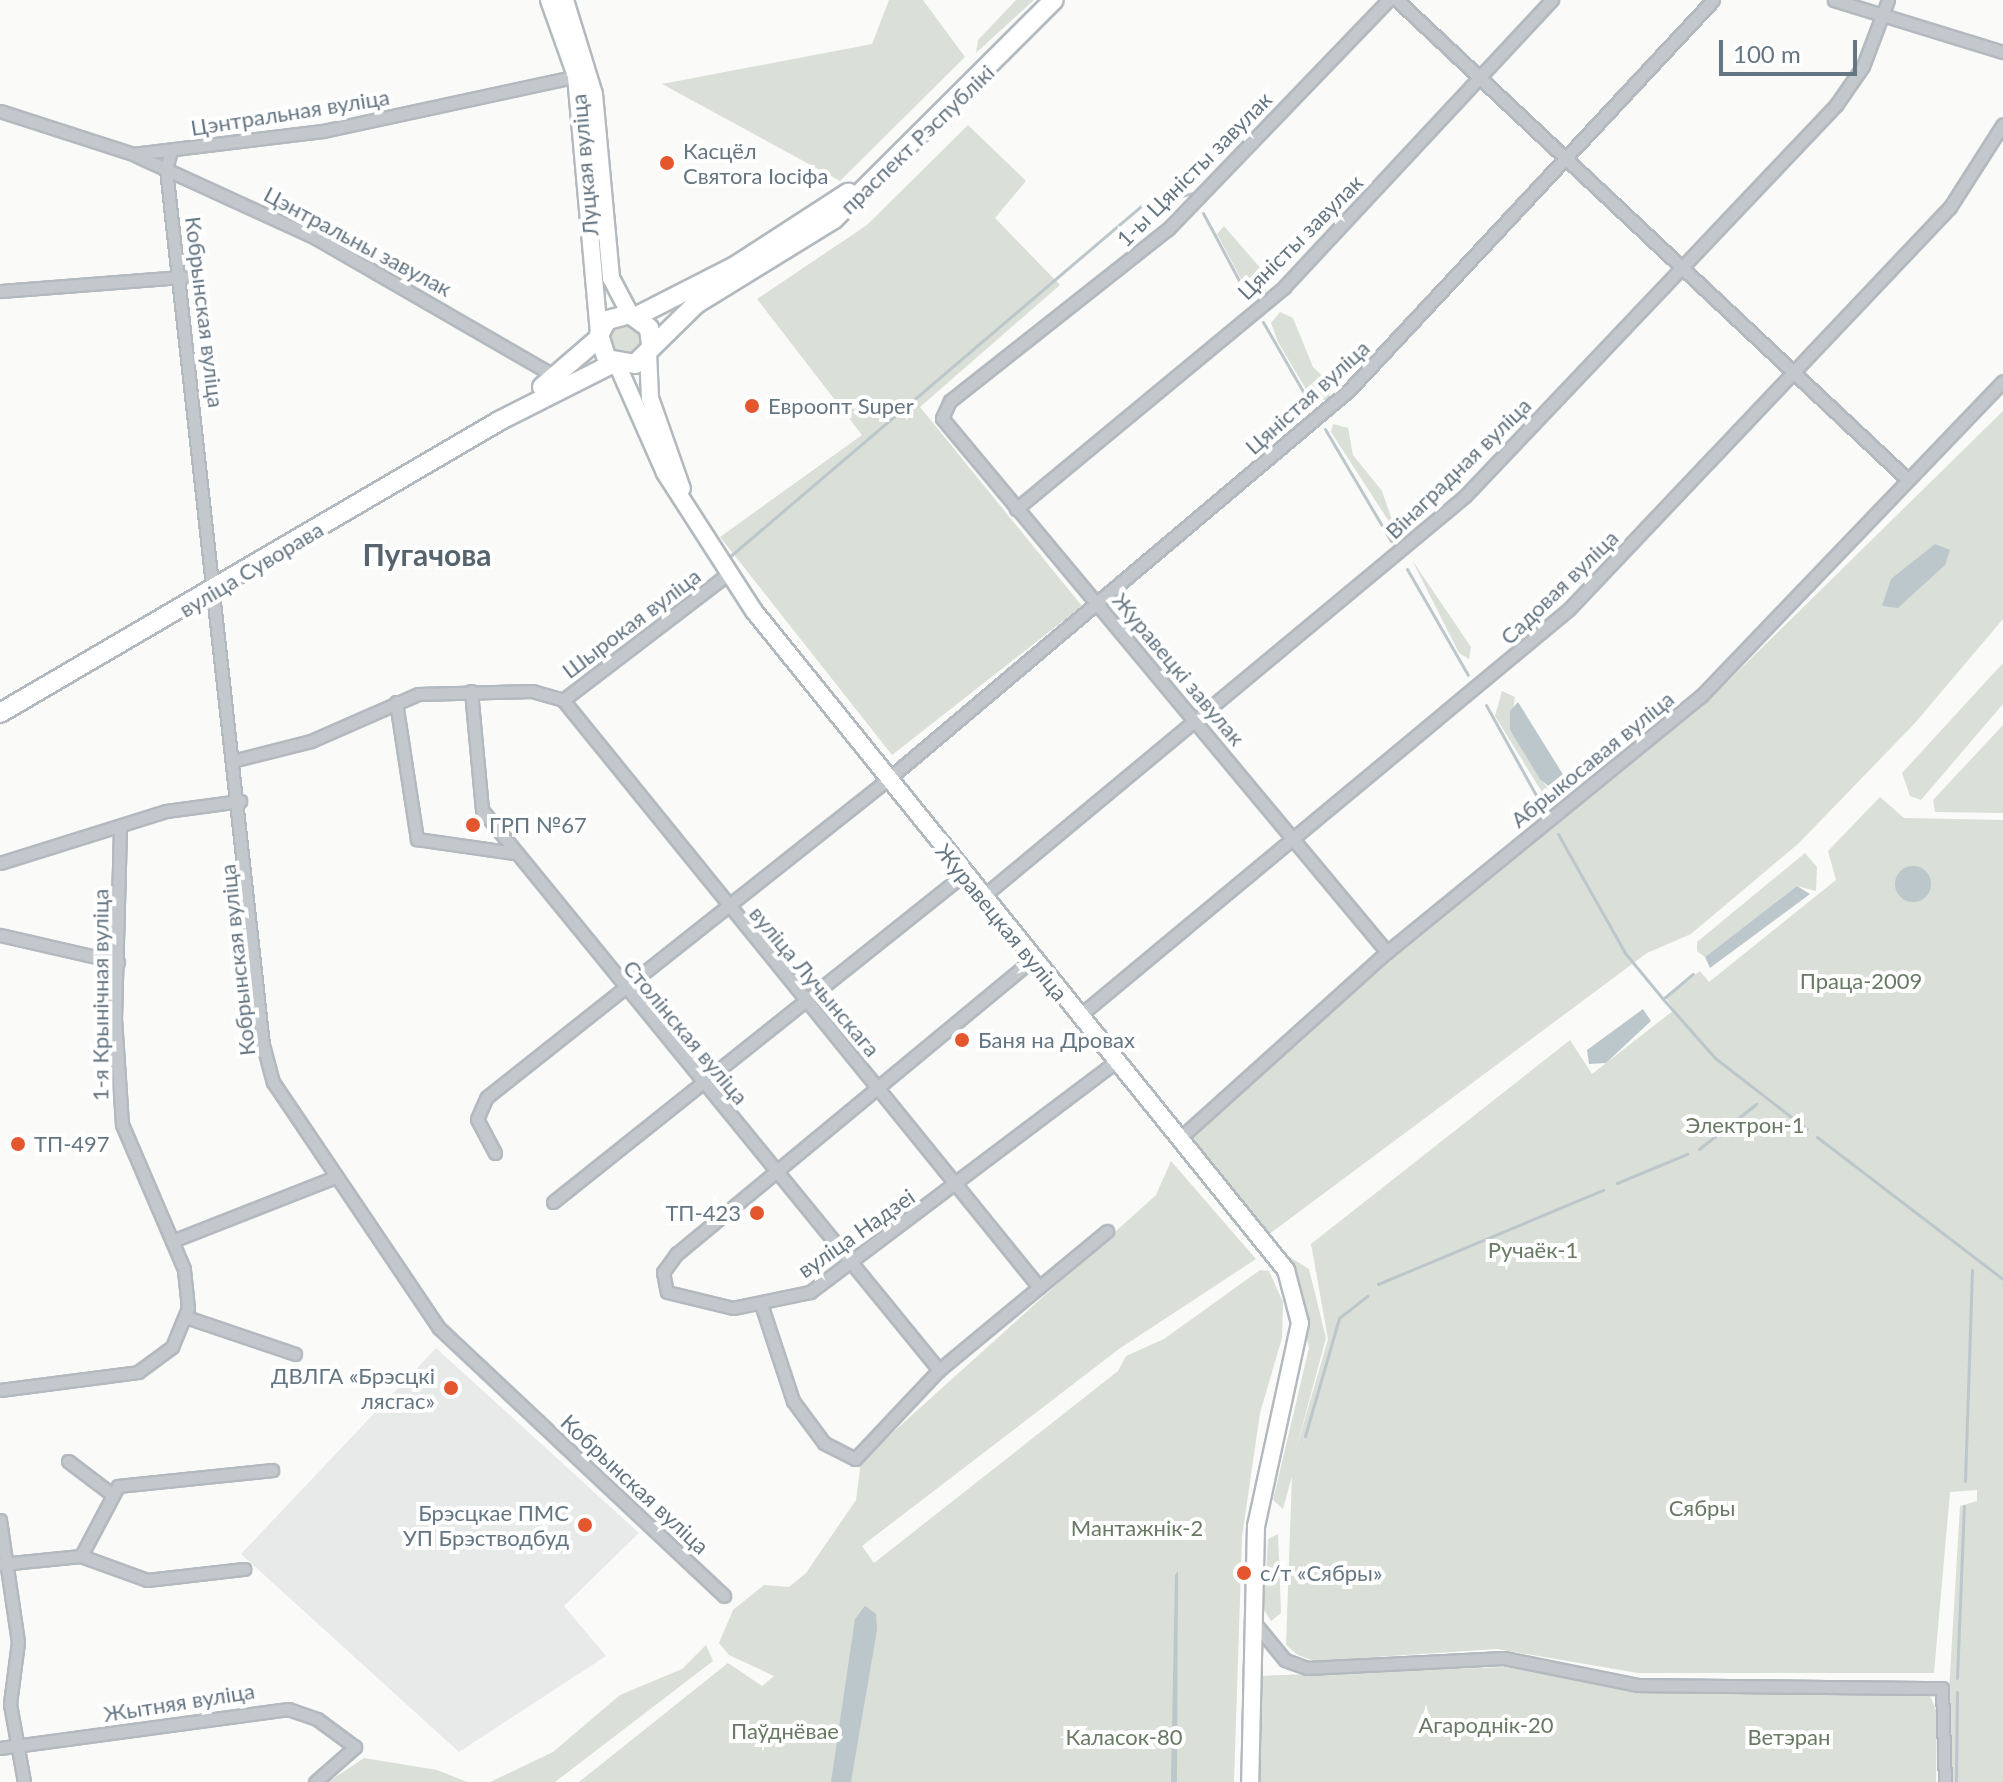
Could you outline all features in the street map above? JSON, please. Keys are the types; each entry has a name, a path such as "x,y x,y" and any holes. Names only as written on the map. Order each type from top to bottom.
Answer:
{"main road":[{"name":"праспект Рэспублікі","path":"599,336 607,320 634,315 830,207 889,157 1038,0"},
{"name":"праспект Рэспублікі","path":"616,364 635,364 696,304 860,198 1054,0"},
{"path":"634,315 650,349"},
{"path":"599,336 616,364"},
{"name":"вуліца Суворава","path":"499,421 556,377 599,336"},
{"name":"вуліца Суворава","path":"0,713 499,421 616,364"}],"street":[{"name":"Луцкая вуліца","path":"549,0 583,74 599,336"},
{"name":"Луцкая вуліца","path":"565,0 583,74 611,278 634,315"},
{"name":"1-ы Цяністы завулак","path":"942,414 1168,229 1388,0"},
{"path":"1397,0 1681,274 1905,477"},
{"name":"Цяністы завулак","path":"1016,509 1284,287 1552,0"},
{"name":"Цяністая вуліца","path":"495,1153 479,1125 484,1100 887,780 1362,378 1565,163 1713,0"},
{"path":"1834,0 2003,52"},
{"name":"Вінаградная вуліца","path":"981,898 1450,510 1681,274 1847,92 1884,15 1888,0"},
{"name":"Цэнтральная вуліца","path":"0,111 133,154 323,131 583,74"},
{"name":"Садовая вуліца","path":"1079,1016 1551,626 1950,207 2003,124"},
{"name":"Кобрынская вуліца","path":"171,151 166,169 182,277 217,588 266,1059 335,1177 439,1328 724,1596"},
{"name":"Цэнтральны завулак","path":"133,154 394,280 556,377"},
{"path":"0,291 182,277"},
{"name":"Журавецкая вуліца","path":"650,349 650,398 690,514"},
{"name":"Журавецкая вуліца","path":"616,364 651,447 728,574 981,898 1286,1270 1300,1323 1289,1379 1265,1465 1250,1618 1250,1782"},
{"name":"Абрыкосавая вуліца","path":"1179,1139 1387,952 1701,696 1905,477 2003,381"},
{"name":"Журавецкі завулак","path":"942,414 948,432 1098,603 1387,952"},
{"name":"Шырокая вуліца","path":"236,760 311,741 396,702 471,691 532,691 563,700 728,574"},
{"name":"Столінская вуліца","path":"471,691 476,796 514,853 623,989 855,1263 939,1370"},
{"name":"вуліца Лучынскага","path":"563,700 728,908 879,1088 1039,1287"},
{"path":"396,702 414,834 426,843 514,853"},
{"path":"0,863 166,811 240,801"},
{"name":"1-я Крынічная вуліца","path":"0,1390 138,1372 166,1355 186,1317 187,1278 122,1124 118,962 120,827"},
{"path":"553,1202 963,875"},
{"path":"0,935 118,962"},
{"path":"1033,959 671,1259 662,1278 680,1300 762,1307 793,1401 824,1443 855,1459 939,1370 1107,1231"},
{"name":"вуліца Надзеі","path":"762,1307 810,1292 855,1263 1115,1062"},
{"path":"172,1241 335,1177"},
{"path":"186,1317 295,1354"},
{"path":"68,1461 109,1492"},
{"path":"81,1556 109,1492 127,1483 272,1470"},
{"path":"0,1520 2,1563 19,1651 10,1704 20,1746 24,1782"},
{"path":"2,1563 81,1556 137,1580 244,1569"},
{"path":"1250,1618 1278,1654 1307,1668 1504,1658 1638,1685 1942,1688 1945,1782"},
{"name":"Жытняя вуліца","path":"0,1748 277,1708 308,1714 355,1747 315,1782"}],"shaded area":[{"path":"1935,544 1950,550 1945,565 1898,608 1882,606 1891,579"},
{"path":"1518,702 1564,776 1559,795 1540,779 1510,730 1510,711"},
{"path":"1913,866 1926,871 1931,884 1926,897 1913,902 1900,897 1895,884 1900,871"},
{"path":"1797,886 1810,894 1710,968 1705,957"},
{"path":"1643,1009 1651,1021 1606,1063 1589,1064 1587,1050"},
{"path":"436,1348 639,1533 564,1606 606,1656 459,1752 241,1554"},
{"path":"1178,1571 1177,1782 1171,1782 1175,1575"},
{"path":"865,1606 876,1614 877,1630 851,1782 831,1782 855,1619"}],"green space":[{"path":"889,0 923,0 965,57 840,181 662,84 872,44"},
{"path":"1016,0 1034,0 976,53 978,40"},
{"path":"968,125 1026,181 995,218 1060,285 920,407 1082,606 892,755 720,537 862,435 757,299 867,225"},
{"path":"1224,226 1268,277 1265,296 1249,294 1217,234"},
{"path":"1280,312 1293,318 1313,367 1332,385 1328,401 1310,396 1278,342 1271,323"},
{"path":"627,324 638,329 643,340 638,351 627,356 616,351 611,340 616,329"},
{"path":"2003,411 2003,619 1915,723 1799,843 1691,934 1647,953 1268,1235 1188,1138 1394,955 1730,679"},
{"path":"1333,424 1348,428 1353,455 1382,491 1397,534 1331,432"},
{"path":"1412,560 1471,647 1469,659 1459,653"},
{"path":"2003,663 2003,704 1921,800 1910,796 1902,773"},
{"path":"1502,691 1515,697 1510,730 1548,789 1545,797 1495,716"},
{"path":"2003,725 2003,813 1935,812 1933,800"},
{"path":"1880,797 1904,818 2003,820 2003,1782 1952,1782 1949,1691 1960,1506 1977,1501 1977,1490 1950,1492 1934,1673 1638,1673 1497,1649 1314,1661 1298,1655 1286,1645 1292,1476 1283,1509 1273,1500 1309,1348 1288,1256 1309,1269 1326,1338 1295,1453 1328,1339 1311,1244 1570,1040 1592,1074 1674,1010 1666,998 1700,971 1709,982 1836,880 1828,851"},
{"path":"1805,853 1817,867 1816,891 1797,886 1705,957 1697,951 1697,942"},
{"path":"1171,1161 1256,1259 1119,1349 862,1546 874,1563 1118,1371 1126,1356 1164,1339 1260,1270 1269,1271 1283,1302 1282,1338 1260,1413 1242,1537 1234,1782 579,1782 728,1663 762,1686 774,1676 729,1655 719,1643 733,1610 764,1585 789,1587 806,1573 856,1500 861,1461 1156,1195"},
{"path":"1278,1534 1281,1613 1271,1621 1264,1610 1268,1539"},
{"path":"706,1645 713,1661 555,1782 490,1782 553,1752 620,1695 682,1669"},
{"name":"Агароднік-20","path":"1506,1667 1641,1692 1928,1691 1937,1712 1936,1782 1254,1782 1256,1676"},
{"path":"364,1758 437,1770 467,1782 328,1782"}],"waterway":[{"path":"728,558 1141,206 1193,193"},
{"path":"1203,213 1250,301"},
{"path":"1263,322 1311,405"},
{"path":"1325,429 1391,541"},
{"path":"1407,569 1468,675"},
{"path":"1486,705 1543,808"},
{"path":"1558,834 1625,953 1663,999 1715,1058 1807,1129"},
{"path":"1663,999 1693,974"},
{"path":"1699,1149 1756,1104"},
{"path":"1817,1137 2003,1279"},
{"path":"1617,1183 1687,1154"},
{"path":"1378,1284 1603,1190"},
{"path":"1965,1481 1972,1270"},
{"path":"1305,1436 1339,1318 1367,1296"},
{"path":"1957,1678 1964,1506"},
{"path":"1956,1782 1957,1692"}],"place":[{"name":"Касцёл Святога Іосіфа","path":"667,163"},
{"name":"Евроопт Super","path":"752,406"},
{"name":"ГРП №67","path":"473,825"},
{"name":"Баня на Дровах","path":"962,1040"},
{"name":"ТП-497","path":"18,1144"},
{"name":"ТП-423","path":"757,1213"},
{"name":"ДВЛГА «Брэсцкі лясгас»","path":"451,1388"},
{"name":"Брэсцкае ПМС УП Брэстводбуд","path":"585,1525"},
{"name":"с/т «Сябры»","path":"1244,1573"}],"district":[{"name":"Пугачова","path":"427,554"}],"park label":[{"name":"Праца-2009","path":"1861,981"},
{"name":"Электрон-1","path":"1745,1125"},
{"name":"Ручаёк-1","path":"1533,1250"},
{"name":"Сябры","path":"1702,1508"},
{"name":"Мантажнік-2","path":"1137,1528"},
{"name":"Паўднёвае","path":"785,1731"},
{"name":"Каласок-80","path":"1124,1737"},
{"name":"Ветэран","path":"1789,1737"}]}
